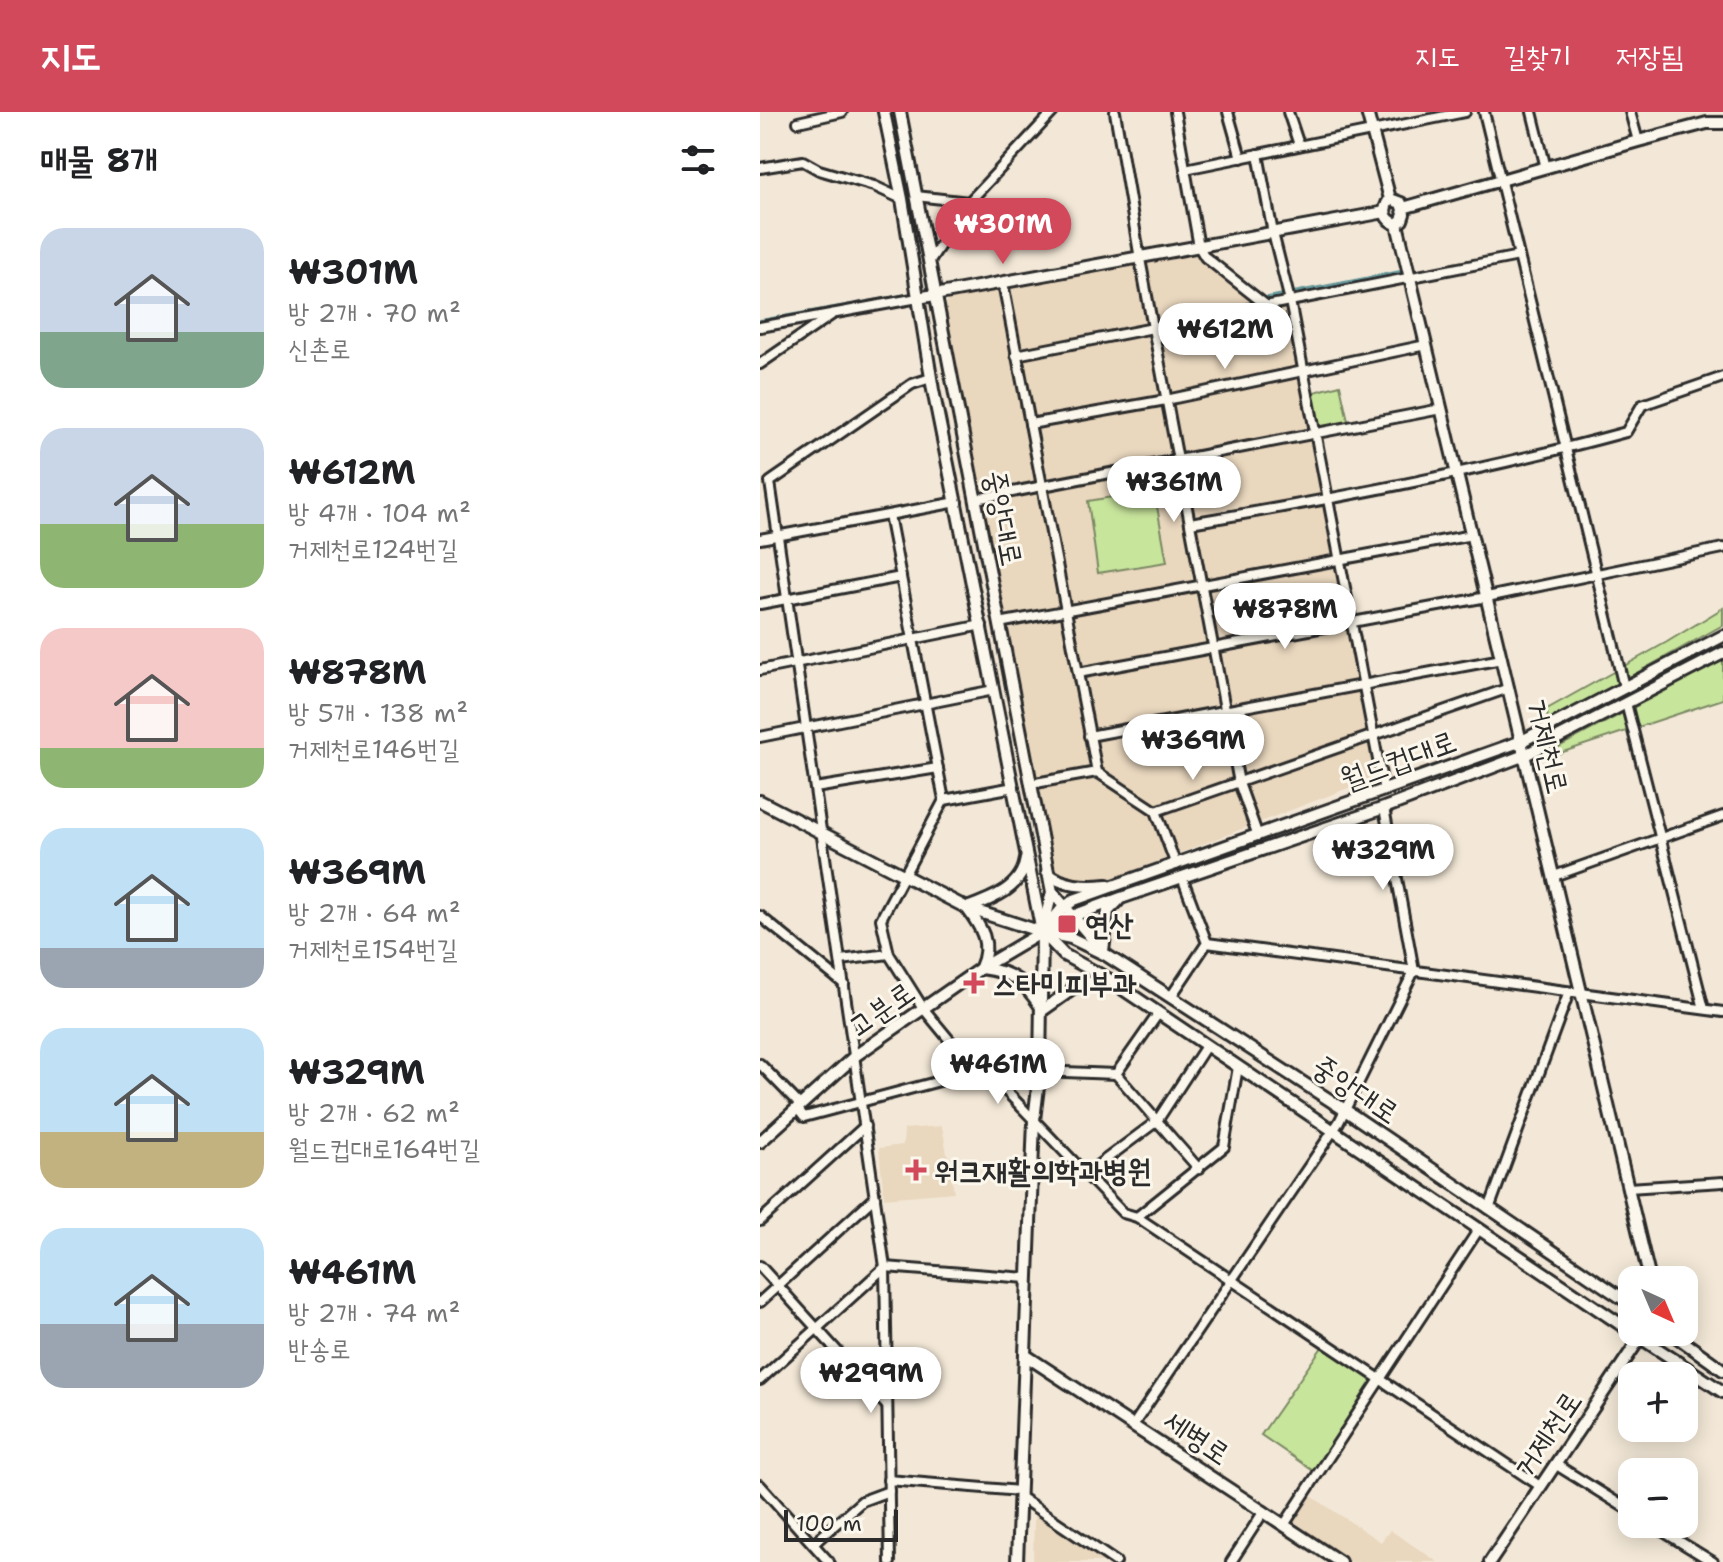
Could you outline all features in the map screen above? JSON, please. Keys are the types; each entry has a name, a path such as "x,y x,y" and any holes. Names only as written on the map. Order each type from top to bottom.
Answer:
{"main road":[{"name":"중앙대로","path":"884,112 902,199 931,378 1042,932 1064,955 1108,979 1238,1067 1336,1125 1479,1229 1618,1320"},
{"name":"중앙대로","path":"900,112 1052,892 1042,932"},
{"path":"1367,112 1390,199 1385,212"},
{"path":"1707,123 1723,112"},
{"path":"1403,208 1638,141 1707,123 1723,123"},
{"path":"1385,212 1390,221 1397,224 1402,220 1401,203 1390,199"},
{"path":"918,298 1385,212"},
{"name":"거제천로","path":"1397,224 1647,1266"},
{"name":"월드컵대로","path":"1042,932 1074,900 1522,741 1723,636"},
{"name":"월드컵대로","path":"1042,932 1121,898 1384,808 1525,755 1723,653"},
{"path":"760,801 967,908 1042,932 1043,1010 1034,1120 1017,1562"},
{"path":"967,908 999,895 1014,883 1025,871 1027,851"},
{"path":"1047,872 1058,881 1082,886 1124,883"},
{"path":"1052,892 1104,953"},
{"path":"1104,953 1108,911 1121,898"},
{"path":"967,908 982,930 987,945 981,968 1012,975 1027,987 1043,1010"},
{"name":"중앙대로","path":"1042,932 1071,938 1104,953 1172,995 1618,1296"},
{"name":"고분로","path":"760,1142 855,1056 981,968 1042,932"},
{"path":"1043,1010 1077,986 1108,979"},
{"name":"거제천로","path":"1490,1562 1629,1346"},
{"name":"중앙대로","path":"1656,1346 1723,1392"},
{"path":"1690,1346 1723,1370"},
{"name":"세병로","path":"1025,1355 1340,1562"}],"street":[{"path":"798,122 842,112"},
{"path":"929,262 969,202 1053,112"},
{"path":"1115,112 1239,783 1258,836"},
{"path":"1175,112 1199,247 1205,257 1267,306"},
{"path":"1228,112 1241,158"},
{"path":"1288,112 1299,145"},
{"path":"1185,169 1441,114 1465,112"},
{"path":"1484,112 1624,687"},
{"path":"1532,112 1546,168"},
{"path":"1630,112 1638,141"},
{"path":"1258,154 1290,301 1384,791"},
{"path":"760,168 803,161 902,199"},
{"path":"916,196 969,202"},
{"path":"1016,355 1519,256"},
{"path":"1003,283 1097,772"},
{"path":"760,327 918,298"},
{"path":"760,364 837,312"},
{"path":"1030,424 1166,400 1426,345"},
{"path":"1190,523 1566,449 1626,432 1642,405 1723,377"},
{"path":"890,1562 885,1267 770,482 912,384 931,378"},
{"path":"976,499 1441,409"},
{"path":"760,539 957,502"},
{"path":"889,515 944,800 881,919 889,954 923,1008 980,1070 1034,1120 1123,1213 1137,1217 1540,1486"},
{"path":"999,623 1472,535"},
{"path":"1078,673 1487,597 1723,548"},
{"path":"760,604 901,577"},
{"path":"760,670 982,625"},
{"path":"1089,736 1502,659"},
{"path":"1156,811 1509,688"},
{"path":"760,737 994,690"},
{"path":"1626,703 1704,1009"},
{"path":"815,788 938,768"},
{"path":"1030,784 1097,772 1156,811 1176,865"},
{"path":"944,800 1014,787"},
{"path":"1134,1424 1336,1125 1414,971 1384,808"},
{"path":"1554,876 1723,816"},
{"path":"1182,877 1207,943"},
{"path":"760,916 844,984"},
{"path":"1207,943 1723,1012"},
{"path":"1172,995 1207,943"},
{"path":"841,960 889,954"},
{"path":"1489,1209 1569,992"},
{"path":"1116,1074 1158,1014"},
{"path":"1086,1174 1157,1121 1206,1046"},
{"path":"760,1064 804,1117 980,1070 1116,1074 1199,1169"},
{"path":"1137,1217 1224,1147 1238,1067"},
{"path":"760,1221 865,1126"},
{"path":"1628,1188 1723,1182"},
{"path":"760,1302 875,1197"},
{"path":"1284,1525 1479,1229"},
{"path":"760,1266 887,1406"},
{"path":"760,1380 885,1267 1027,1278"},
{"path":"1555,1464 1618,1503"},
{"path":"888,1480 1020,1494 1116,1562"},
{"path":"760,1485 829,1562"},
{"path":"813,1544 862,1501 889,1491"},
{"path":"1231,1562 1264,1511"},
{"path":"1674,1538 1713,1562"}],"shaded area":[{"path":"1195,253 1260,308 1284,303 1377,777 1117,877 1092,883 1069,880 1050,868 1045,851 1026,714 941,310 951,297"},
{"name":"워크재활의학과병원","path":"942,1126 954,1192 884,1198 879,1148 903,1145 904,1129"},
{"path":"1311,1496 1381,1542 1390,1530 1438,1562 1348,1562 1292,1524"},
{"path":"1036,1513 1112,1562 1033,1562"}],"green space":[{"path":"1340,385 1349,425 1318,431 1311,393"},
{"path":"1154,490 1167,562 1098,573 1088,501"},
{"path":"1723,608 1723,625 1548,722 1547,709"},
{"path":"1723,660 1723,699 1548,757 1547,753"},
{"path":"1322,1347 1375,1382 1315,1472 1261,1435"}],"water":[{"path":"1191,244 1263,298 1406,270 1408,280 1268,308 1196,252 760,330 760,320"}],"place":[{"name":"연산","path":"1067,924"},
{"name":"스타미피부과","path":"974,983"},
{"name":"워크재활의학과병원","path":"916,1170"}]}
